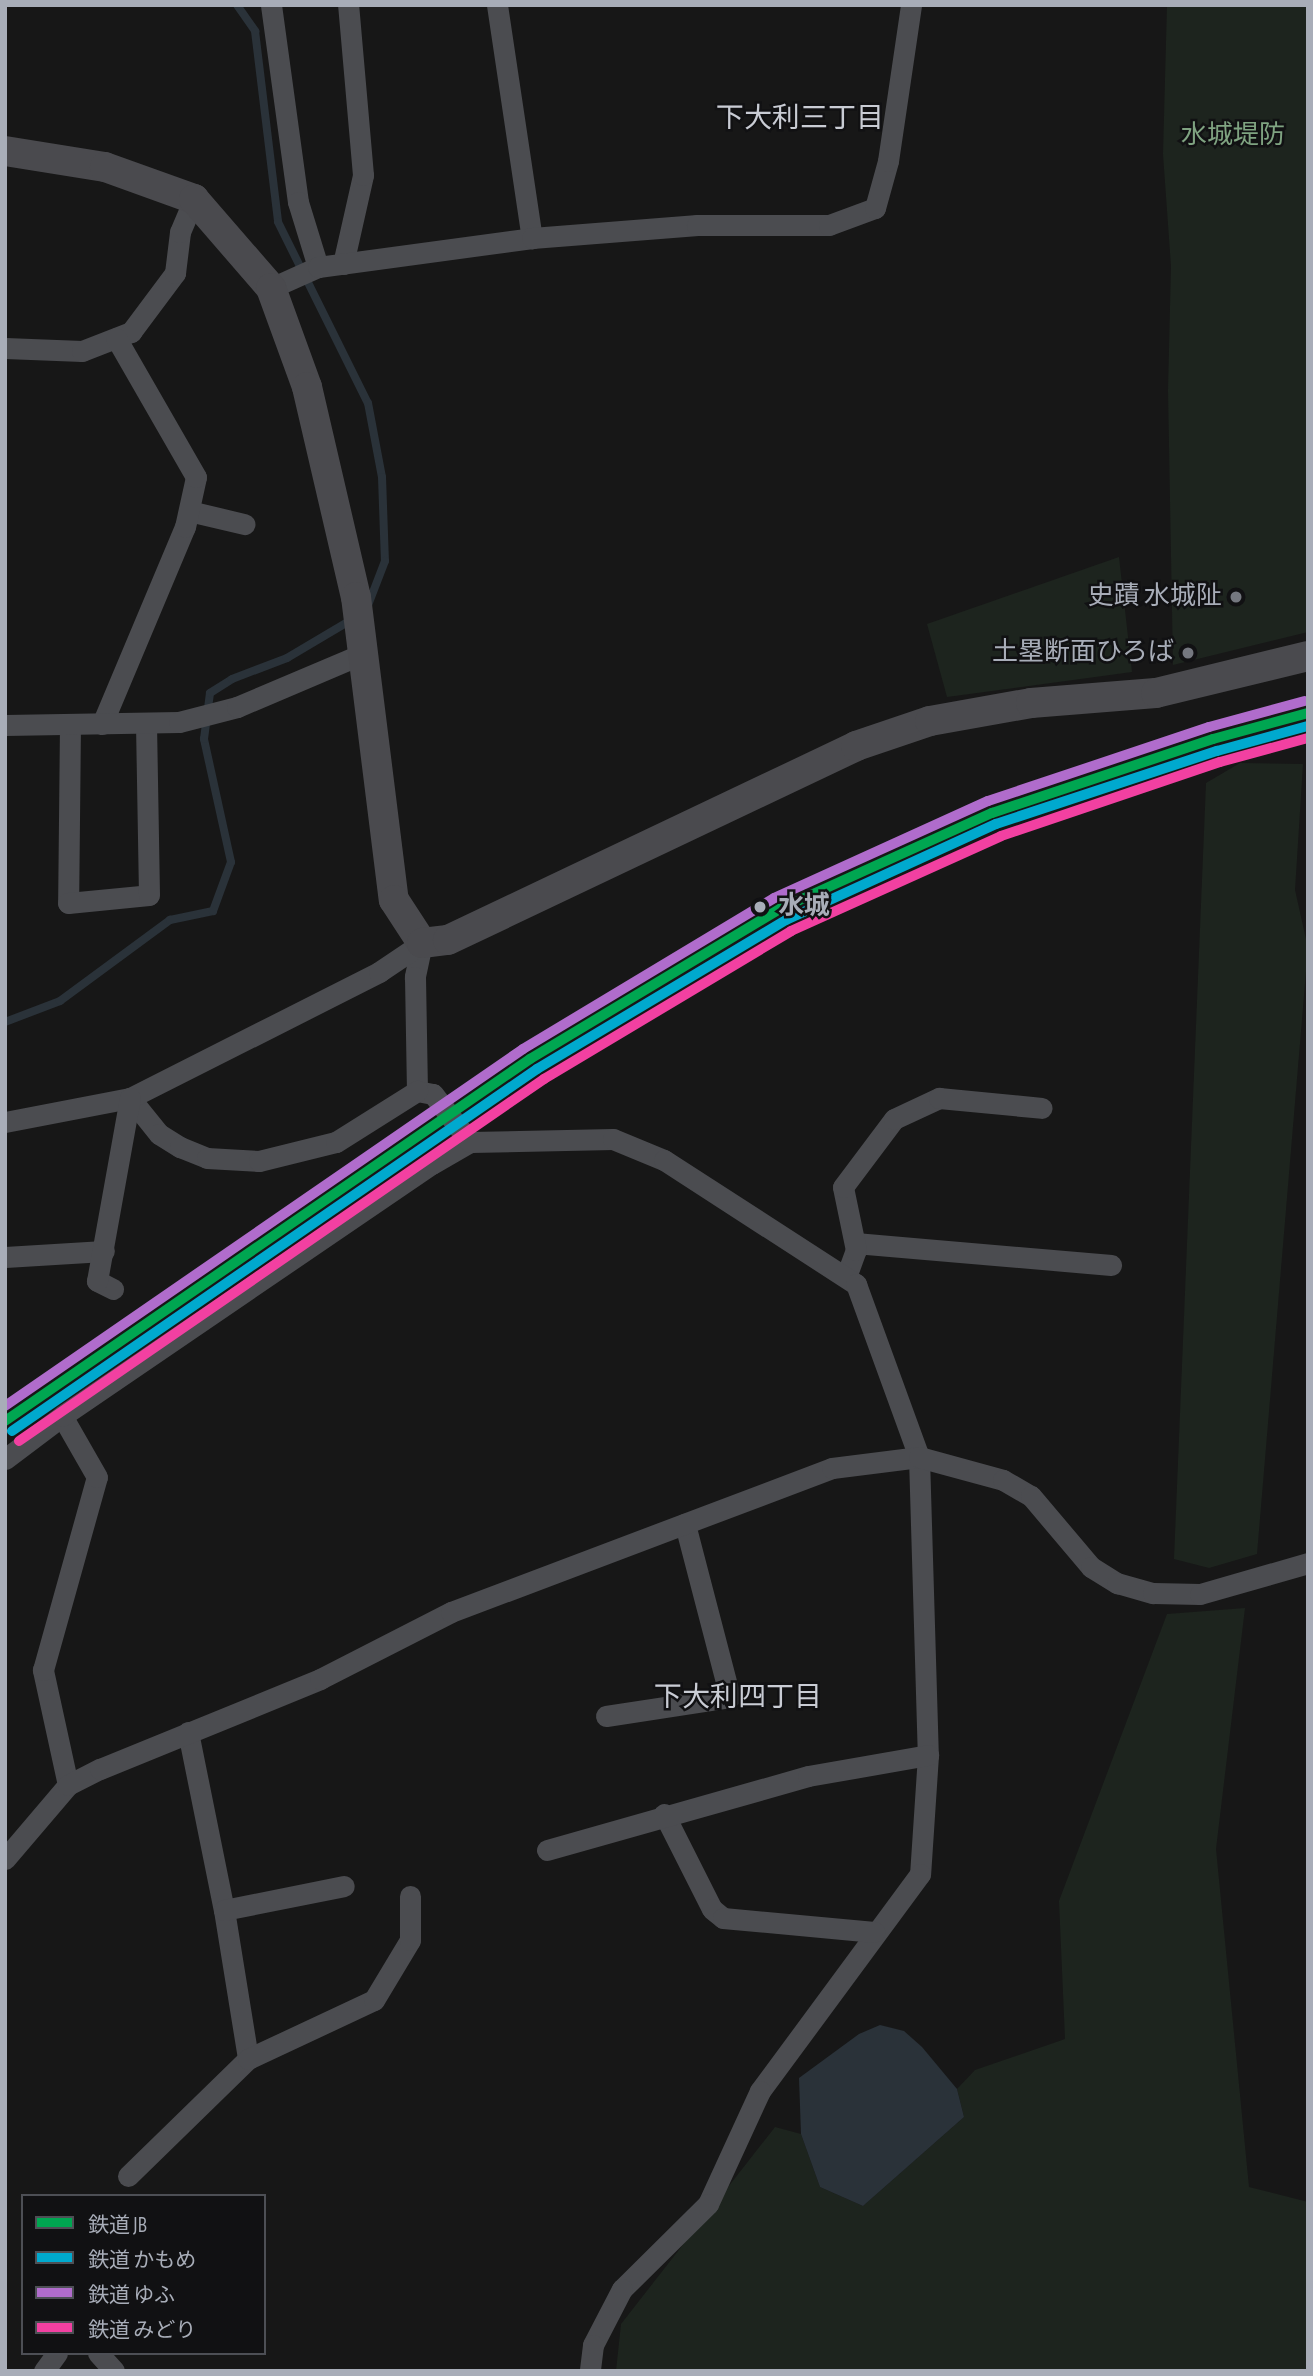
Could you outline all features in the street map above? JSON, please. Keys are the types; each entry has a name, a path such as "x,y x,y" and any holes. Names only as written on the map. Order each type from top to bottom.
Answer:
{"street":[{"path":"271,5 298,202 318,267"},
{"path":"343,264 363,175 348,5"},
{"path":"497,5 532,238"},
{"path":"271,288 318,267 532,238 697,225 829,225 875,208 888,161 911,5"},
{"path":"5,151 105,167 194,199 271,288 307,387 356,597 394,900 422,943 415,977 417,1091"},
{"path":"5,348 82,351 131,332 175,273 180,232 194,199"},
{"path":"102,724 189,511 196,477 116,338"},
{"path":"189,511 244,524"},
{"path":"5,725 179,722 220,713 362,648"},
{"path":"5,1122 130,1098 379,972 422,943 448,940 856,746 918,725 1031,703 1156,693 1308,656"},
{"path":"70,724 68,903 149,895 146,724"},
{"path":"130,1098 159,1134 180,1147 207,1158 259,1161 335,1142 417,1091 433,1094 470,1142"},
{"path":"113,1289 97,1280 130,1098"},
{"path":"846,1277 855,1242 843,1187 894,1119 939,1098 1042,1108"},
{"path":"5,1459 62,1416 470,1142 613,1139 664,1160 856,1284 919,1458 928,1755 920,1874 760,2091 708,2204 622,2289 593,2345 590,2371"},
{"path":"855,1242 1111,1265"},
{"path":"5,1256 104,1251"},
{"path":"62,1416 97,1477 43,1670 68,1785"},
{"path":"5,1859 68,1785 188,1732 320,1679 451,1612 832,1468 919,1458 1003,1480 1031,1496 1091,1567 1117,1583 1153,1592 1200,1594 1308,1563"},
{"path":"606,1716 730,1697 685,1524"},
{"path":"188,1732 224,1910 248,2059"},
{"path":"547,1850 664,1814 807,1776 928,1755"},
{"path":"664,1814 712,1909 723,1918 874,1933"},
{"path":"224,1910 344,1886"},
{"path":"128,2176 248,2059 374,2000 410,1940 410,1896"},
{"path":"44,2371 56,2355"},
{"path":"100,2355 114,2371"}],"green space":[{"name":"水城堤防","path":"1167,5 1308,5 1308,632 1173,665 1168,390 1171,266 1163,154"},
{"path":"1119,557 1132,672 947,697 927,624"},
{"path":"1240,763 1303,764 1295,890 1308,948 1257,1554 1209,1568 1174,1559 1206,783"},
{"path":"1245,1608 1216,1849 1249,2187 1308,2202 1308,2371 616,2371 621,2324 775,2127 801,2134 820,2187 863,2206 964,2117 957,2089 975,2070 1065,2039 1059,1901 1167,1614"}],"shaded area":[{"path":"880,2025 904,2031 922,2047 957,2089 964,2117 863,2206 820,2187 801,2134 799,2078 859,2034"}],"waterway":[{"path":"237,5 255,31 278,222 368,403 382,477 385,561 367,608"},
{"path":"5,1022 60,1001 170,920 213,911 231,862 204,739 210,693 232,679 287,658 351,620"}],"rail line":[{"name":"ゆふ","path":"5,1406 523,1049 774,898 988,801 1209,727 1305,701"},
{"name":"JB","path":"5,1421 530,1059 780,909 992,813 1213,739 1308,713"},
{"name":"かもめ","path":"12,1431 537,1069 786,920 996,824 1217,751 1308,726"},
{"name":"みどり","path":"19,1441 544,1079 791,931 1001,836 1220,762 1308,738"}],"place":[{"name":"史蹟 水城阯","path":"1236,597"},
{"name":"土塁断面ひろば","path":"1188,653"},
{"name":"水城","path":"760,907"}],"district":[{"name":"下大利三丁目","path":"800,119"},
{"name":"下大利四丁目","path":"738,1698"}]}
